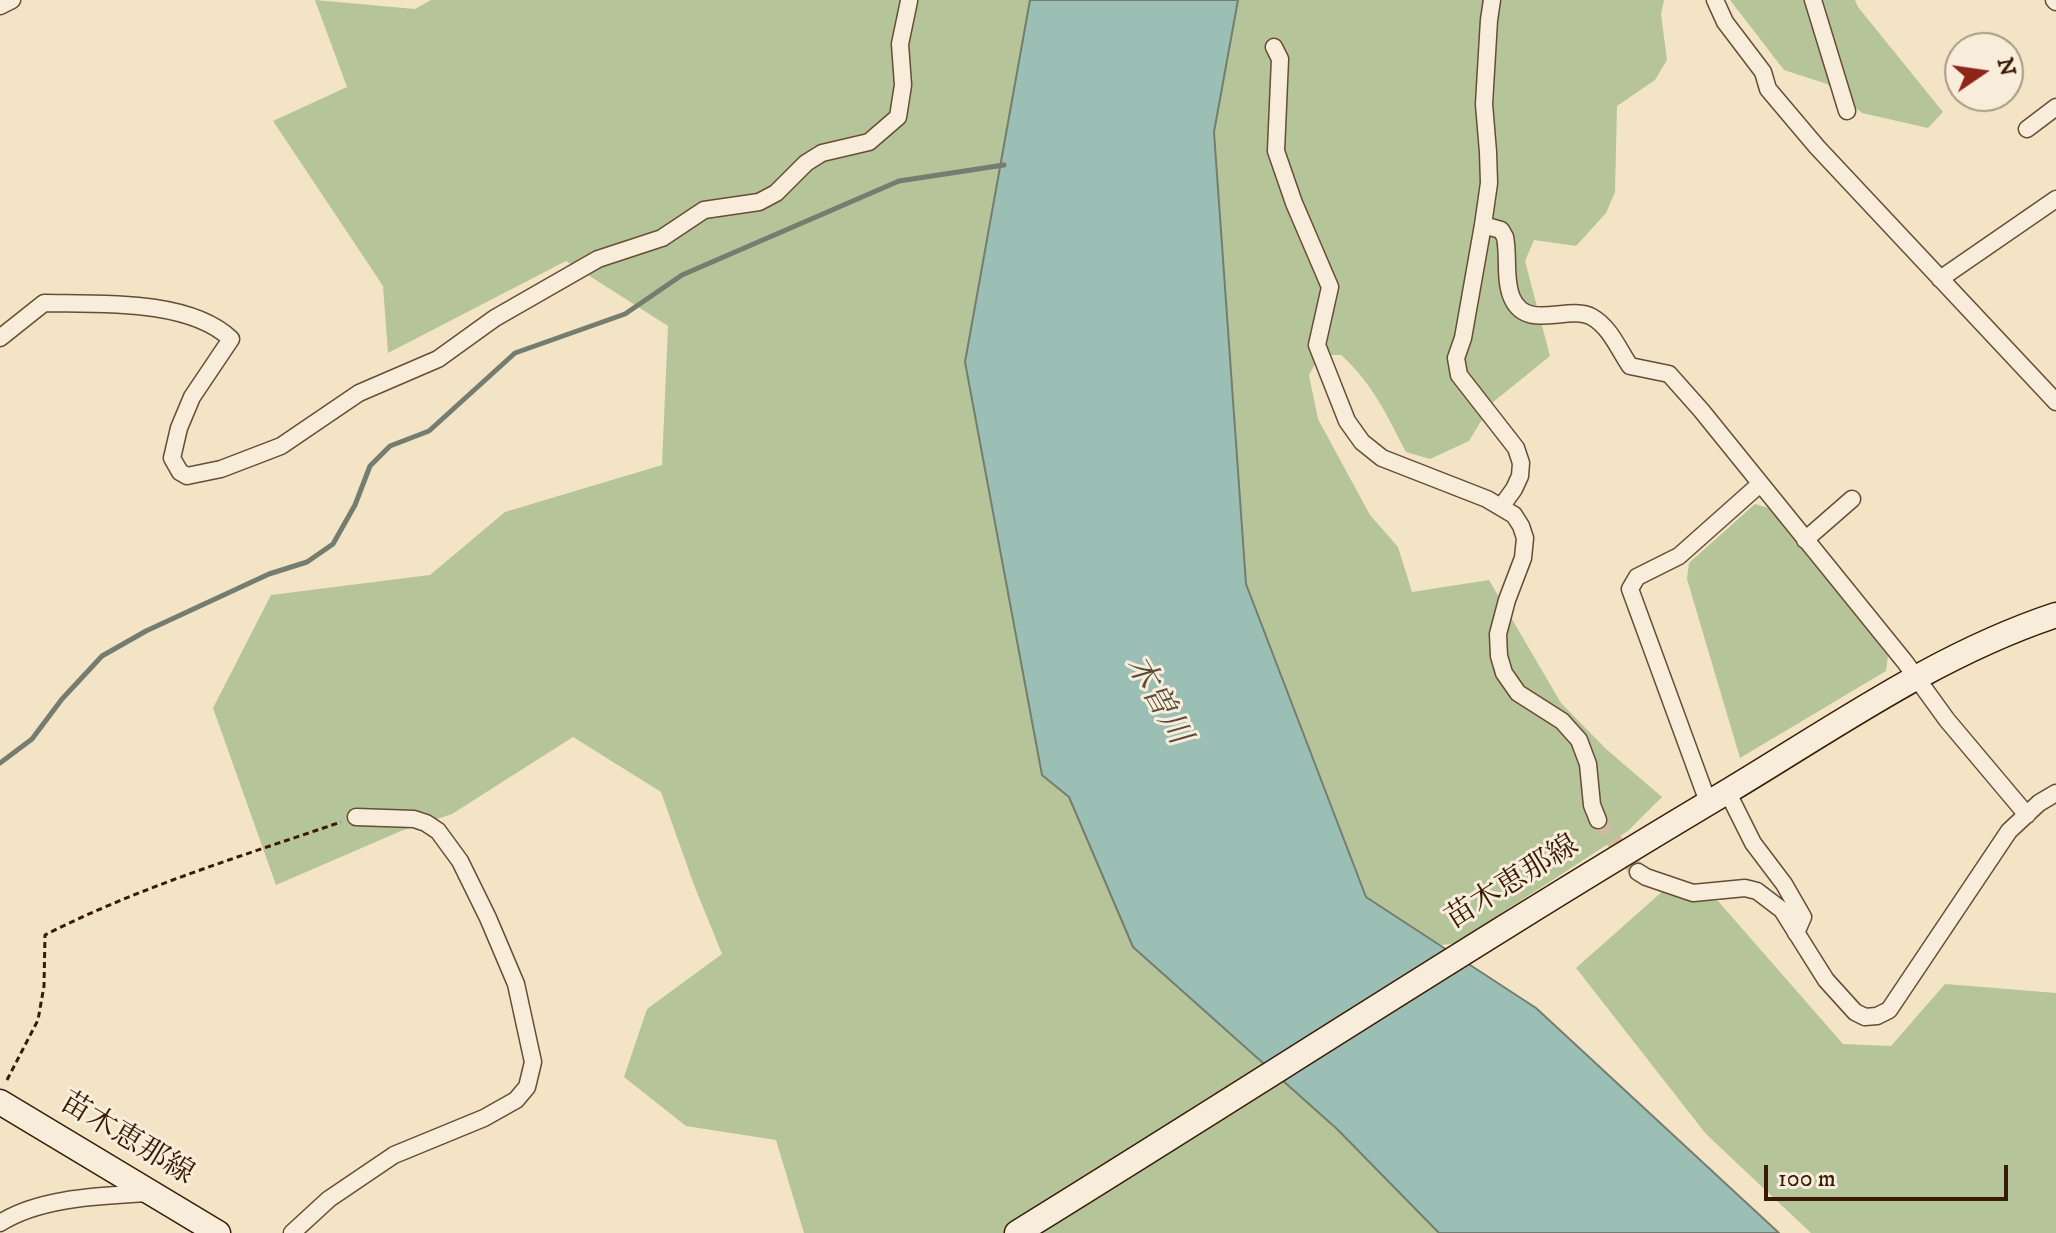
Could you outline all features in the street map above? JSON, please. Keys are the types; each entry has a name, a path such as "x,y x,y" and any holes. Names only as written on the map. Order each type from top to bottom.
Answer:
{"main road":[{"name":"苗木恵那線","path":"1017,1233 1565,889 1916,677 1985,643 2056,615"},
{"name":"苗木恵那線","path":"4,1091 151,1193 218,1233"}],"street":[{"path":"0,6 12,0"},
{"path":"1492,0 1484,104 1489,183 1463,338 1456,358 1459,375 1516,448 1521,463 1520,476 1501,507"},
{"path":"1715,0 1725,22 1763,72 1768,89 1817,147 2056,402"},
{"path":"1813,0 1847,111"},
{"path":"0,338 44,303 107,304 176,311 198,317 219,328 231,339 192,397 179,428 172,458 180,472 187,476 221,469 281,446 359,393 438,359 495,318 598,259 662,238 704,210 759,202 776,193 806,163 822,153 869,142 898,117 903,85 900,44 909,1"},
{"path":"1274,47 1280,59 1276,151 1294,203 1330,287 1317,345 1347,421 1362,442 1382,458 1487,499 1514,515 1521,526 1525,538 1523,558 1498,634 1499,656 1504,673 1518,693 1562,721 1579,740 1588,764 1589,789 1598,820"},
{"path":"2027,129 2056,107"},
{"path":"1940,279 2056,199"},
{"path":"1483,225 1501,230 1505,237 1509,288 1513,301 1522,311 1531,315 1583,314 1593,317 1607,330 1630,366 1669,374 2027,815"},
{"path":"1760,484 1679,556 1637,577 1630,589 1718,796 1784,884 1803,917 1796,933"},
{"path":"1805,540 1852,499"},
{"path":"1638,872 1693,893 1745,888 1757,891 1782,910 1826,980 1855,1012 1865,1017 1877,1016 1889,1010 2009,831 2039,803 2056,793"},
{"path":"292,1233 329,1199 394,1155 484,1118 516,1100 527,1087 533,1062 516,984 460,861 438,831 426,823 414,819 356,817"},
{"path":"0,1223 69,1199 151,1193"}],"path":[{"path":"4,1091 38,1020 44,986 45,935 121,900 356,817"}],"green space":[{"path":"315,0 415,9 431,0 1030,0 965,362 1042,775 1069,797 1133,947 1337,1129 1439,1233 804,1233 776,1140 686,1126 624,1077 647,1009 722,954 661,792 573,737 452,814 401,831 276,885 213,708 271,595 430,575 505,512 662,465 668,326 566,261 388,353 383,286 273,121 347,87"},
{"path":"1238,0 1664,0 1661,14 1667,60 1655,80 1617,106 1615,192 1606,213 1576,246 1534,240 1525,261 1550,356 1492,403 1469,441 1430,459 1406,452 1371,389 1341,355 1320,355 1309,375 1318,419 1370,515 1398,547 1412,592 1489,580 1561,703 1606,749 1662,797 1628,831 1454,944 1437,945 1366,897 1246,584 1214,132"},
{"path":"1730,0 1855,0 1943,112 1928,128 1862,113 1827,84 1784,70"},
{"path":"1755,504 1769,508 1888,656 1886,671 1740,758 1687,579 1689,563"},
{"path":"1664,890 1718,901 1843,1044 1891,1046 1945,984 2056,993 2056,1233 1811,1233 1706,1134 1576,968"}],"water":[{"name":"木曽川","path":"1030,0 1238,0 1214,132 1246,584 1366,897 1536,1008 1779,1233 1439,1233 1337,1129 1133,947 1069,797 1042,775 965,362"}],"waterway":[{"path":"0,763 32,739 62,699 102,656 146,631 269,574 307,562 333,544 355,505 370,466 390,446 429,431 515,353 625,314 682,275 899,181 1004,165"}],"tunnel":[{"path":"1598,820 1638,872"}]}
